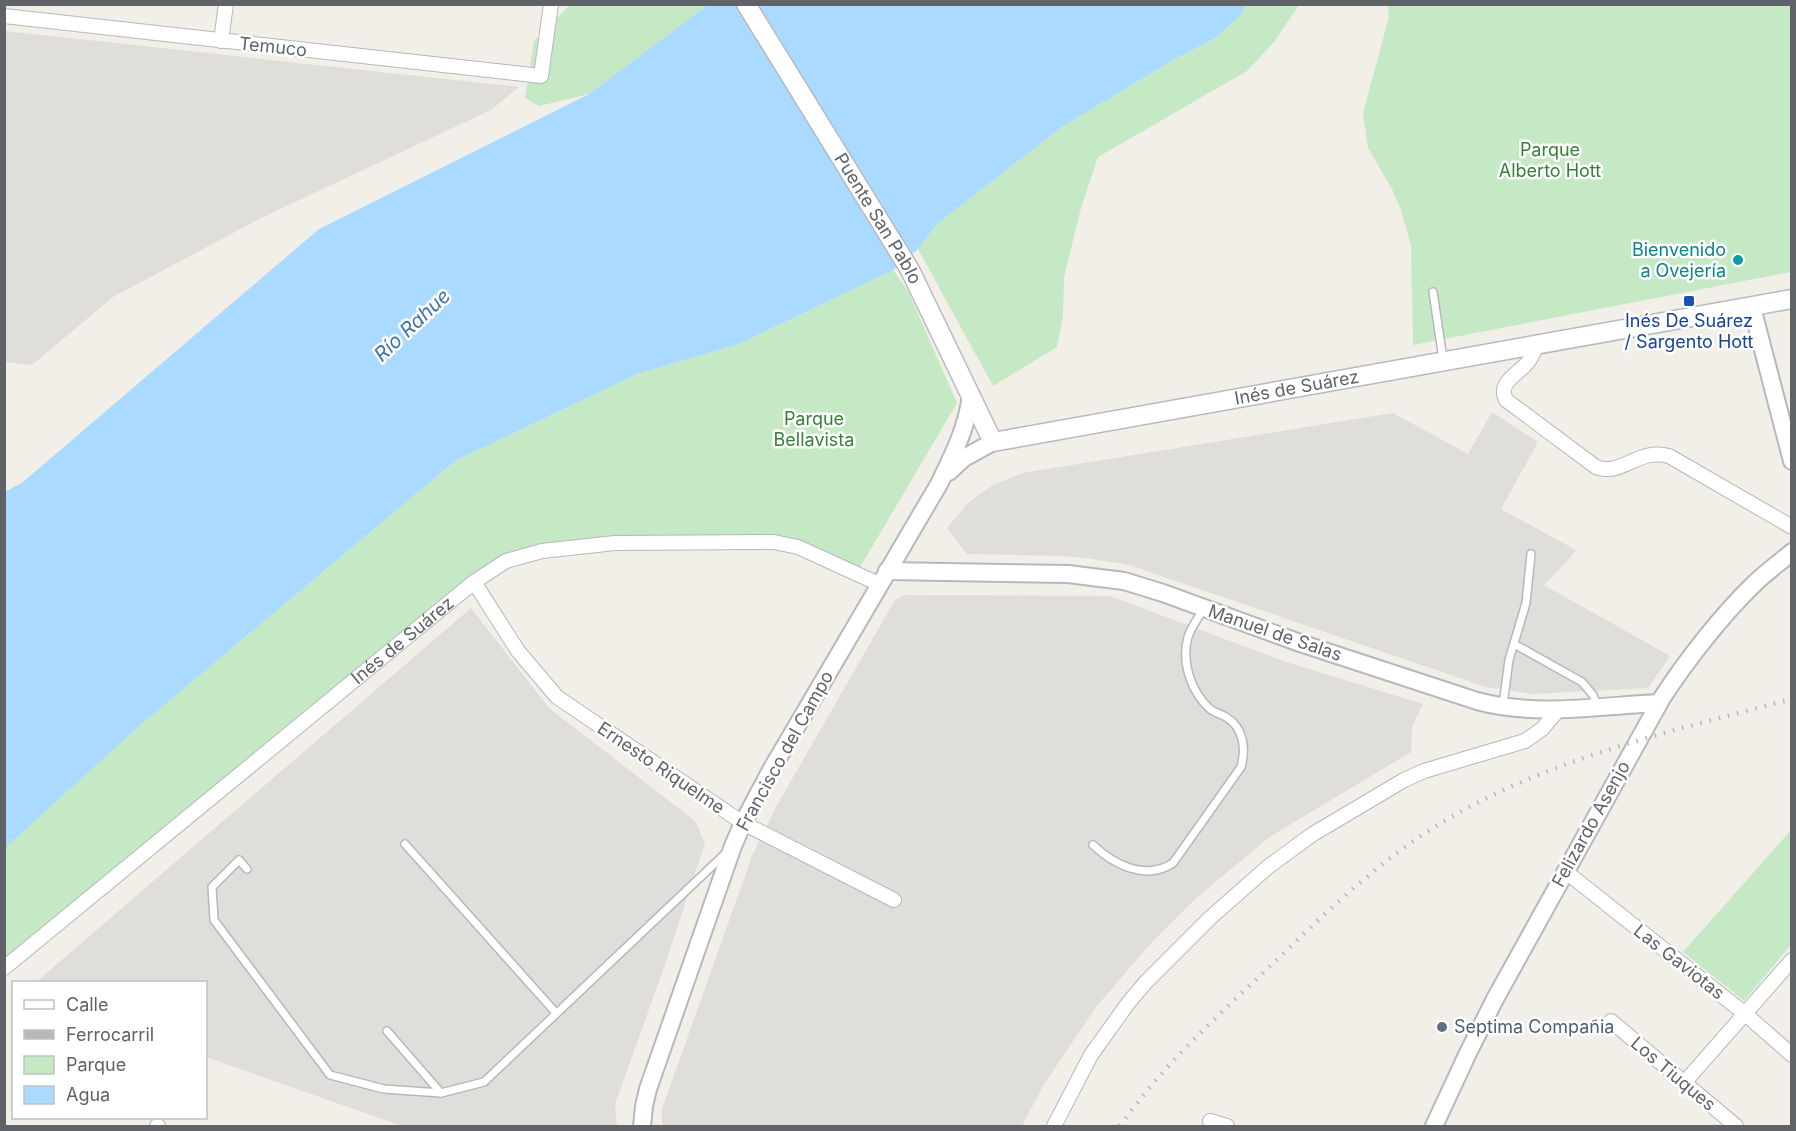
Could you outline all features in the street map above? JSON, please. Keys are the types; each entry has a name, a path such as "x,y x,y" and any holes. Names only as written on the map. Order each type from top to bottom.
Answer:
{"main road":[{"name":"Puente San Pablo","path":"746,4 910,270 993,442"},
{"name":"Inés de Suárez","path":"1756,310 1791,299"},
{"name":"Inés de Suárez","path":"993,442 1670,321 1791,308"}],"street":[{"path":"221,41 226,4"},
{"name":"Temuco","path":"4,16 541,76 551,4"},
{"path":"1756,310 1791,461"},
{"path":"1537,345 1531,360 1506,383 1503,391 1506,400 1596,467 1611,469 1647,454 1668,456 1791,527"},
{"name":"Francisco del Campo","path":"642,1126 648,1089 743,823 766,779 939,484 961,439 969,414 971,395"},
{"name":"Inés de Suárez","path":"939,484 964,458 993,442"},
{"name":"Inés de Suárez","path":"4,968 474,582 506,561 542,551 615,543 774,542 798,547 883,578"},
{"name":"Felizardo Asenjo","path":"1434,1126 1467,1053 1659,703 1686,664 1738,602 1753,585 1791,552"},
{"name":"Manuel de Salas","path":"883,578 1088,575 1124,581 1300,644 1503,708 1559,709 1659,703"},
{"name":"Ernesto Riquelme","path":"474,582 518,651 557,697 743,823 894,900"},
{"path":"1054,1126 1091,1055 1129,1002 1210,918 1269,866 1313,834 1404,780 1432,768 1525,741 1542,729 1559,709"},
{"name":"Las Gaviotas","path":"1565,871 1744,1013 1791,1055"},
{"path":"1684,1083 1791,960"},
{"name":"Los Tiuques","path":"1611,1021 1736,1126"},
{"path":"1210,1121 1227,1126"}],"lane":[{"path":"1433,292 1444,362"},
{"path":"1503,708 1506,677 1526,603 1531,554"},
{"path":"1093,845 1111,859 1132,868 1150,871 1165,868 1173,863 1241,767 1244,752 1240,732 1232,721 1213,712 1205,704 1193,687 1187,667 1188,636 1204,608"},
{"path":"1514,645 1582,682 1593,695 1598,707"},
{"path":"405,844 556,1013"},
{"path":"247,869 239,860 212,887 214,920 330,1075 384,1089 441,1093 484,1082 733,846"},
{"path":"387,1031 441,1093"}],"shaded area":[{"path":"5,31 519,87 491,110 263,217 113,297 32,365 5,362"},
{"path":"1492,412 1538,442 1501,509 1576,550 1544,585 1670,656 1648,688 1532,694 1486,687 1129,565 1063,556 967,554 947,528 967,504 980,494 993,485 1023,473 1393,413 1468,454"},
{"path":"904,595 1110,596 1283,661 1423,704 1412,727 1411,752 1271,836 1195,899 1152,942 1096,1007 1043,1086 1022,1126 662,1126 662,1109 752,856 776,807 895,600"},
{"path":"471,608 549,708 695,821 705,843 666,962 615,1104 617,1126 402,1126 207,1057 207,981 37,981"}],"green space":[{"path":"570,5 708,5 589,94 539,106 525,98 534,41"},
{"path":"1246,5 1299,5 1274,42 1247,71 1098,157 1081,208 1064,277 1063,316 1057,347 993,386 918,249 937,224 1062,127 1173,60 1214,39 1240,16"},
{"name":"Parque Alberto Hott","path":"1388,5 1791,5 1791,272 1413,345 1411,246 1401,210 1392,189 1368,148 1363,113 1389,17"},
{"name":"Parque Bellavista","path":"893,270 908,291 957,403 859,569 795,538 778,535 619,537 504,559 5,962 4,848 138,727 455,461 637,374 739,344"},
{"path":"1791,830 1791,945 1744,1001 1683,952"}],"water":[{"name":"Río Rahue","path":"708,5 1246,5 1240,16 1214,39 1173,60 1062,127 937,224 918,249 893,270 739,344 637,374 455,461 138,727 5,848 5,492 23,482 319,229 589,94"}],"railway":[{"path":"1120,1126 1169,1066 1224,1010 1338,903 1419,837 1507,788 1553,769 1647,738 1792,699"}],"place":[{"name":"Bienvenido a Ovejería","path":"1738,260"},
{"name":"Inés De Suárez / Sargento Hott","path":"1689,301"},
{"name":"Septima Compañia","path":"1442,1027"}]}
